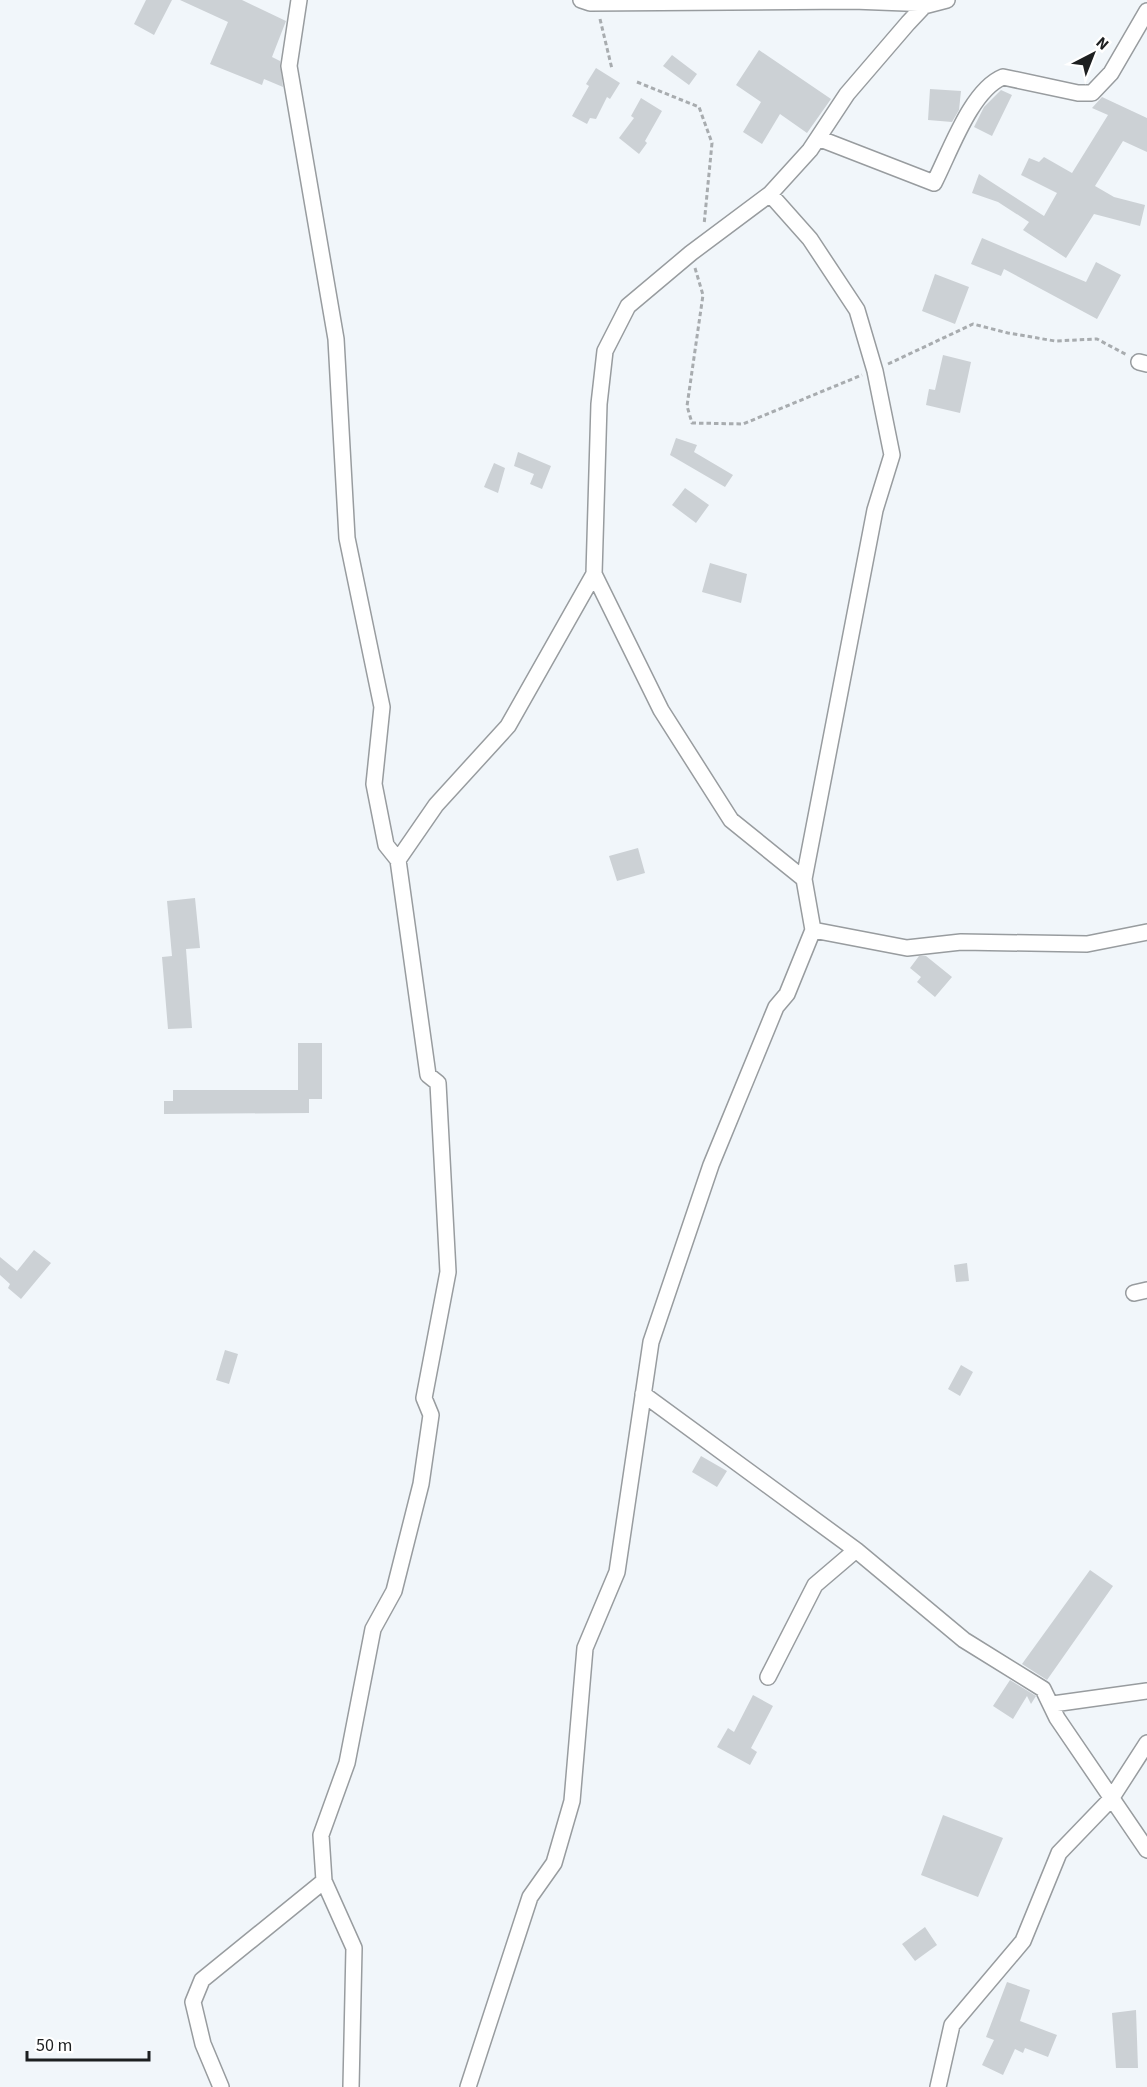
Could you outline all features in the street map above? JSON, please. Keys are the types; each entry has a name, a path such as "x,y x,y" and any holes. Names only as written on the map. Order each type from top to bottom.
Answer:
{"street":[{"path":"299,0 289,66 336,339 347,538 382,706 374,784 386,845 398,860 428,1074 438,1083 448,1272 424,1398 431,1415 421,1484 394,1591 373,1629 347,1763 321,1835 324,1881 354,1948 351,2087"},
{"path":"398,860 436,805 508,726 594,574 599,404 605,351 628,306 691,253 770,194 818,138 848,94 908,23 924,6 947,0"},
{"path":"585,1 853,1 931,4"},
{"path":"818,138 934,183 979,94 992,82 1003,77 1078,93 1092,93 1111,73 1147,11"},
{"path":"468,2087 530,1897 554,1863 572,1801 585,1648 617,1572 651,1342 711,1165 776,1007 787,994 813,930 804,879 875,510 892,454 875,371 857,310 810,239 770,194"},
{"path":"594,574 661,710 731,820 804,879"},
{"path":"813,930 907,948 961,942 1087,944 1147,932"},
{"path":"643,1394 856,1550 964,1640 1043,1689 1053,1704 1057,1718 1147,1850"},
{"path":"768,1677 815,1585 856,1550"},
{"path":"1053,1704 1147,1691"},
{"path":"938,2087 952,2025 1023,1941 1059,1853 1111,1799 1147,1743"},
{"path":"221,2087 203,2044 193,2002 202,1980 324,1881"}],"path":[{"path":"585,1 603,24 612,69"},
{"path":"638,82 699,107 711,143 704,225 691,253 703,295 687,406 692,423 743,424 875,371 973,324 1055,341 1097,339 1143,363"}],"building":[{"path":"146,0 172,0 154,35 134,24"},
{"path":"180,0 242,0 286,21 272,57 280,61 283,87 264,79 262,85 210,64 228,22"},
{"path":"759,50 831,99 807,133 780,114 762,144 743,132 761,102 736,85"},
{"path":"672,55 697,74 689,85 663,66"},
{"path":"596,68 620,83 610,99 607,97 596,119 590,118 587,124 572,116"},
{"path":"930,89 961,91 959,110 952,122 928,120"},
{"path":"1001,90 1012,95 992,136 974,127 984,107"},
{"path":"1102,97 1147,118 1147,152 1123,141 1095,186 1114,197 1145,205 1140,226 1094,214 1066,258 1023,230 1029,222 998,202 972,193 979,174 1044,216 1057,193 1021,175 1029,158 1039,162 1044,157 1072,173 1108,115 1092,108"},
{"path":"641,98 662,111 645,141 647,143 639,154 619,138 634,118 631,116"},
{"path":"982,238 1086,282 1096,262 1121,275 1097,319 1004,269 1001,276 971,264"},
{"path":"935,274 969,287 955,324 922,311"},
{"path":"943,355 971,362 960,413 926,405 929,389 935,390"},
{"path":"676,438 697,445 694,452 733,475 725,487 670,455"},
{"path":"518,452 551,466 542,489 530,484 534,474 514,466"},
{"path":"494,463 505,468 498,493 484,487"},
{"path":"685,488 709,505 696,523 672,505"},
{"path":"710,563 747,574 741,603 702,592"},
{"path":"638,848 645,873 617,881 609,856"},
{"path":"195,898 200,948 186,949 192,1028 168,1029 162,957 172,956 167,901"},
{"path":"919,956 926,956 952,977 935,997 917,982 921,977 910,968"},
{"path":"298,1043 322,1043 322,1099 309,1099 309,1113 164,1114 164,1101 173,1101 173,1090 298,1090"},
{"path":"34,1250 51,1263 21,1299 8,1288 10,1284 0,1275 0,1257 17,1271"},
{"path":"967,1263 969,1281 956,1282 954,1265"},
{"path":"225,1350 238,1354 229,1384 216,1380"},
{"path":"961,1365 973,1372 960,1396 948,1389"},
{"path":"701,1456 727,1471 717,1487 692,1472"},
{"path":"1090,1570 1113,1586 1047,1680 1022,1664"},
{"path":"1010,1680 1036,1696 1031,1704 1027,1696 1013,1719 993,1706"},
{"path":"753,1695 773,1706 751,1748 757,1752 750,1765 717,1747 728,1728 734,1732"},
{"path":"943,1815 1003,1838 978,1897 921,1875"},
{"path":"925,1927 937,1945 915,1961 902,1944"},
{"path":"1007,1982 1030,1990 1020,2021 1057,2035 1048,2057 1025,2048 1023,2053 1015,2049 1003,2075 982,2065 994,2040 986,2037"},
{"path":"1136,2010 1138,2068 1116,2068 1112,2013"}]}
